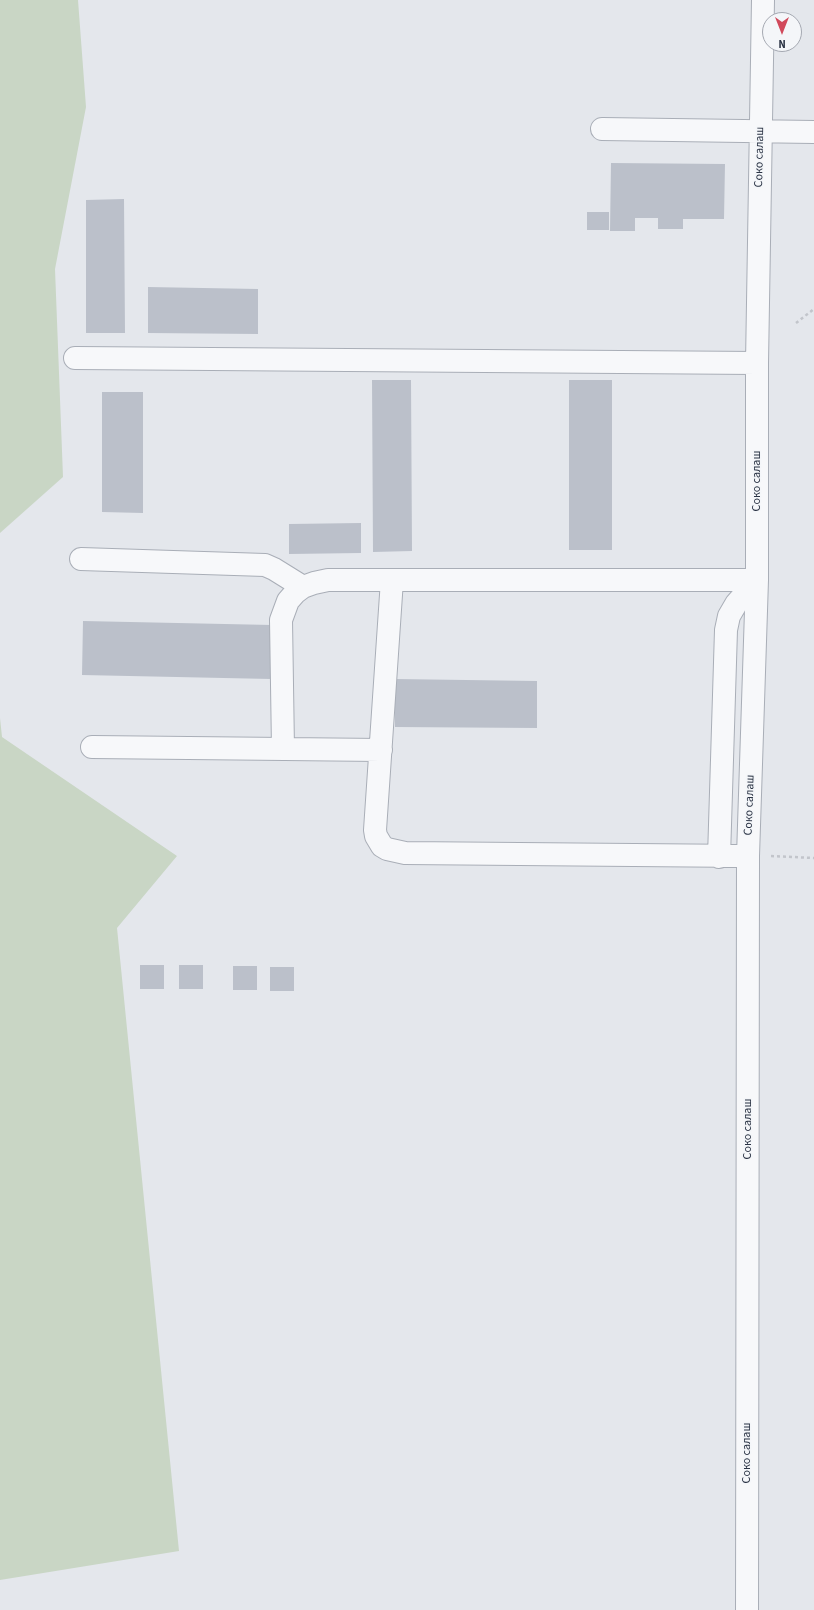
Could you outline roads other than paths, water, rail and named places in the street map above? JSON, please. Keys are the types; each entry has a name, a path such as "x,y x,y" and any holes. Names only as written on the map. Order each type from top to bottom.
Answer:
{"lane":[{"name":"Соко салаш","path":"747,1610 748,856 757,580 756,364 763,0"},
{"path":"602,130 814,132"},
{"path":"75,358 756,364"},
{"path":"81,560 265,565 303,587"},
{"path":"283,749 282,620 288,601 303,587 328,580 757,580"},
{"path":"392,580 375,830 379,841 387,849 405,853 748,856"},
{"path":"719,856 726,630 729,616 736,604 757,580"},
{"path":"92,747 381,750"}]}
